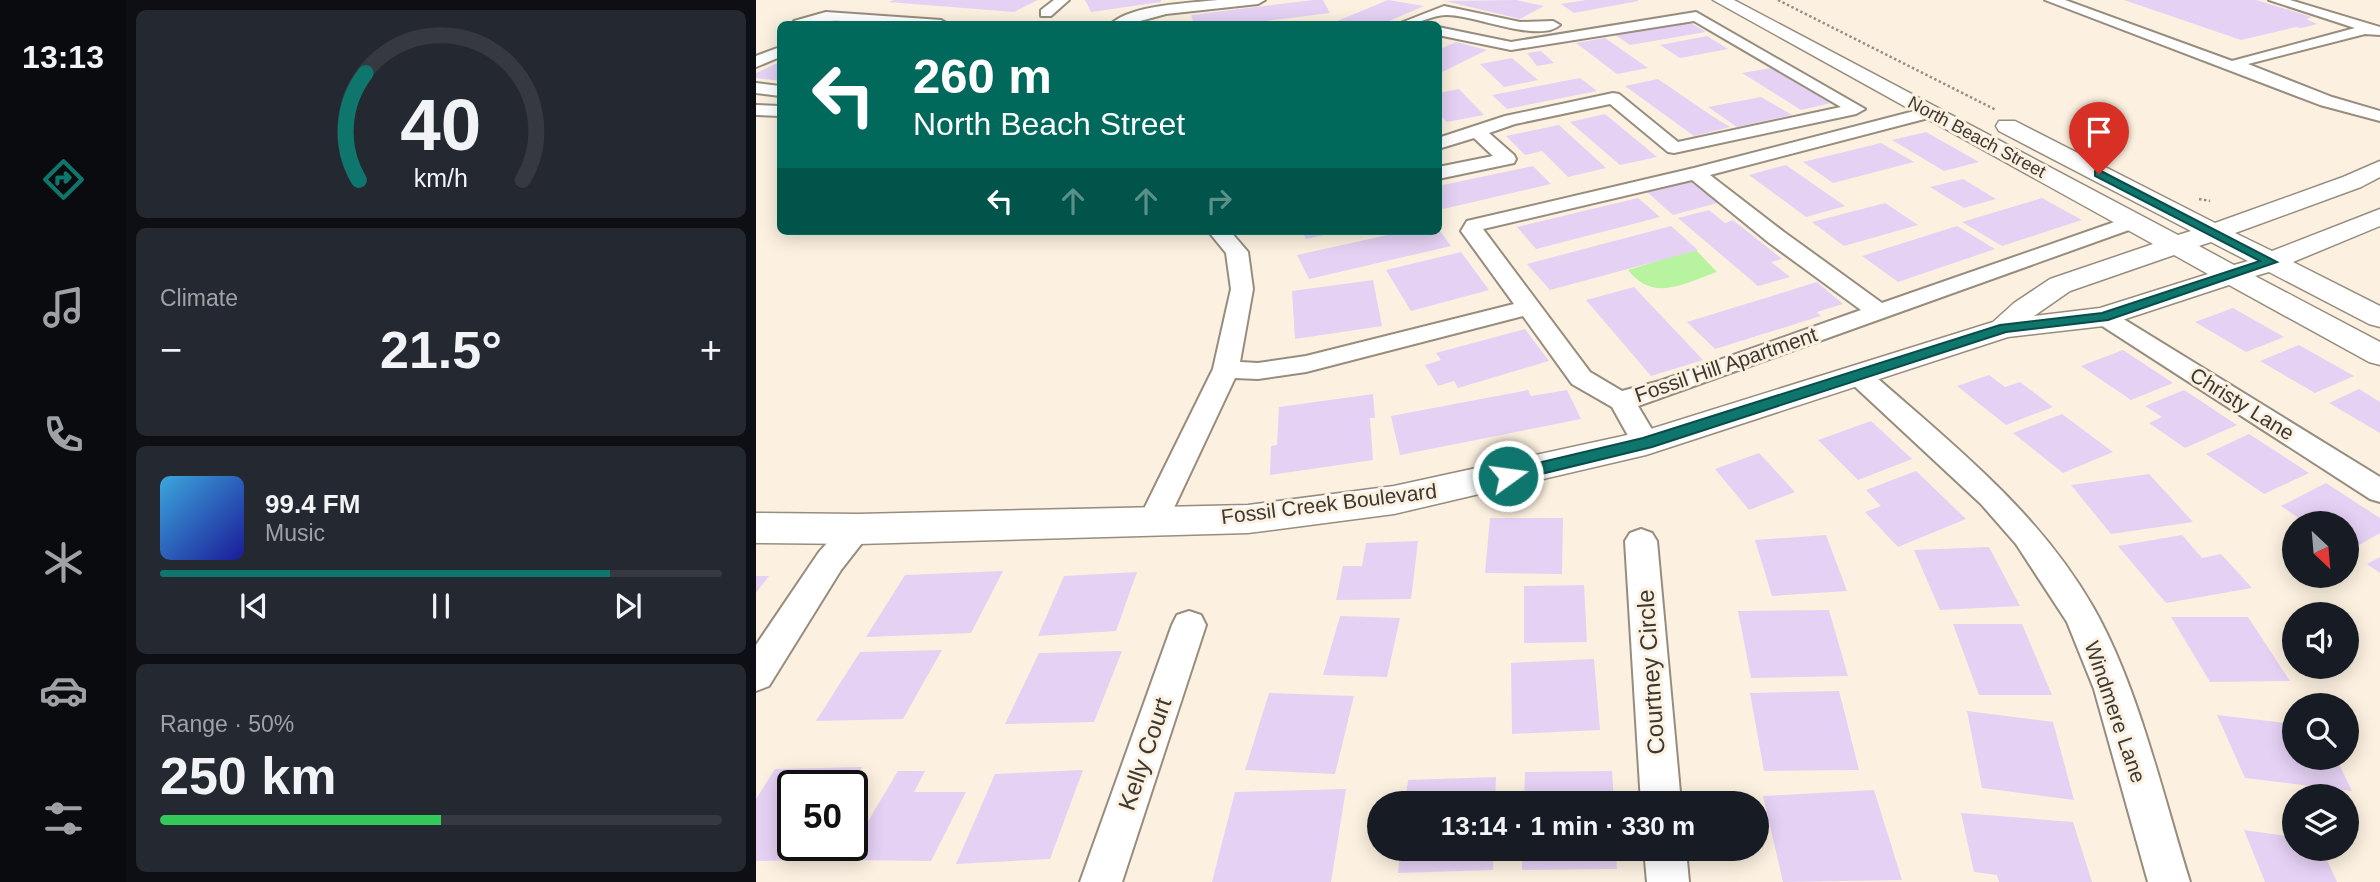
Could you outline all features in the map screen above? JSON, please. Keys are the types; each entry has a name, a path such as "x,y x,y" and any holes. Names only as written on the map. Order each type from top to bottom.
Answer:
{"main road":[{"name":"North Beach Street","path":"1721,0 2380,355"},
{"path":"1759,0 1779,6"},
{"path":"1808,46 1821,42 1850,50"},
{"name":"North Beach Street","path":"1882,63 1919,80"},
{"name":"North Beach Street","path":"1997,116 2140,194 2380,318"},
{"name":"Fossil Creek Boulevard","path":"2004,328 2060,285 2270,212 2352,182 2380,168"},
{"path":"2140,194 2203,210 2270,212"},
{"name":"Fossil Creek Boulevard","path":"756,528 858,529 1248,519 1394,500 1646,443 2004,328 2104,317 2270,262 2380,217"},
{"path":"2328,238 2325,257 2328,268 2340,289 2354,305"}],"street":[{"path":"1046,13 1062,0"},
{"path":"1123,21 1174,18 1258,0"},
{"path":"2052,0 2326,101 2380,116"},
{"path":"2276,0 2379,31"},
{"path":"1413,21 1444,10 1531,27 1606,15"},
{"path":"809,21 826,16 848,21"},
{"path":"1442,32 1511,46 1696,16 1856,109 1674,148 1614,98 1511,120 1442,143"},
{"path":"2242,69 2239,62 2242,61 2365,30 2379,31"},
{"path":"1763,55 1808,46"},
{"path":"756,62 777,53"},
{"path":"756,88 777,91"},
{"path":"756,110 777,111"},
{"name":"Fossil Hill Apartment","path":"1930,112 1696,173 1474,225 1472,231 1581,378 1620,399 1635,398 1669,387 2133,222"},
{"path":"1442,172 1507,159 1477,131"},
{"path":"1696,173 1776,237 1879,312"},
{"path":"1153,521 1226,369 1242,289 1237,252 1222,235"},
{"path":"1226,369 1258,371 1306,364 1527,308"},
{"name":"Christy Lane","path":"2104,317 2380,491"},
{"name":"Windmere Lane","path":"1859,376 1992,496 2027,536 2081,616 2112,689 2169,882"},
{"path":"1620,399 1646,443"},
{"path":"756,675 830,561 858,529"},
{"name":"Courtney Circle","path":"1641,541 1660,791"},
{"name":"Kelly Court","path":"1101,882 1189,625"},
{"path":"1666,861 1668,882"}],"path":[{"path":"1779,6 1997,116"},
{"path":"2194,199 2210,201"}],"green space":[{"path":"1695,249 1717,272 1681,285 1659,288 1648,286 1628,270"}],"building":[{"path":"1038,0 1014,12 888,2"},
{"path":"1085,0 1161,0 1161,2 1091,12"},
{"path":"1313,0 1323,0 1330,13 1265,21 1193,21 1191,15"},
{"path":"1388,0 1424,6 1389,21 1337,21"},
{"path":"1516,0 1544,6 1520,19 1445,1"},
{"path":"1586,0 1638,1 1574,13 1561,4"},
{"path":"2124,0 2256,0 2312,17 2306,19 2317,24 2241,40"},
{"path":"1689,22 1706,32 1630,45 1614,34"},
{"path":"1707,36 1728,49 1680,58 1660,45"},
{"path":"1605,38 1648,68 1617,74 1576,43"},
{"path":"1456,42 1487,50 1442,72 1442,48"},
{"path":"1541,51 1554,63 1537,66 1527,53"},
{"path":"1512,58 1538,80 1504,87 1480,64"},
{"path":"777,63 777,81 756,78 756,73"},
{"path":"1771,68 1831,103 1801,110 1742,73"},
{"path":"1580,78 1597,91 1507,109 1492,95"},
{"path":"1658,79 1730,127 1694,136 1625,86"},
{"path":"1459,89 1484,115 1447,122 1442,117 1442,92"},
{"path":"1761,97 1792,115 1737,127 1708,107"},
{"path":"1605,114 1657,157 1620,165 1570,122"},
{"path":"1559,125 1606,168 1568,177 1542,151 1525,155 1506,136"},
{"path":"1926,132 1979,162 1944,171 1892,140"},
{"path":"1881,143 1914,162 1833,183 1803,162"},
{"path":"1786,165 1845,206 1806,217 1749,175"},
{"path":"1533,166 1551,184 1443,209 1442,185"},
{"path":"1963,179 1996,199 1964,208 1930,187"},
{"path":"1694,181 1721,202 1673,215 1647,192"},
{"path":"1638,198 1660,217 1536,249 1517,227"},
{"path":"2042,198 2082,220 2002,246 1962,222"},
{"path":"1885,203 1918,225 1844,246 1812,222"},
{"path":"1709,210 1725,223 1733,220 1782,259 1771,262 1790,277 1758,286 1678,218"},
{"path":"1671,226 1698,250 1550,290 1527,264"},
{"path":"1957,226 1995,249 1898,282 1862,256"},
{"path":"1442,234 1451,246 1309,279 1297,255 1388,235"},
{"path":"1304,235 1324,235 1306,239"},
{"path":"1461,252 1489,290 1411,311 1386,270"},
{"path":"1373,280 1382,326 1295,339 1292,291"},
{"path":"1817,282 1843,304 1817,312 1821,316 1715,349 1687,322"},
{"path":"1634,287 1703,360 1651,376 1586,300"},
{"path":"2233,308 2284,337 2246,352 2195,322"},
{"path":"1525,329 1549,361 1458,388 1454,381 1438,386 1425,365 1441,360 1436,353"},
{"path":"2299,345 2354,376 2315,393 2260,361"},
{"path":"2123,350 2173,383 2131,400 2081,366"},
{"path":"1989,375 2005,387 2020,382 2053,407 2006,425 1957,386"},
{"path":"2359,389 2380,402 2380,433 2329,403"},
{"path":"1528,390 1531,396 1567,390 1581,419 1400,455 1391,416"},
{"path":"2184,390 2237,425 2185,448 2149,423 2162,417 2145,406"},
{"path":"1373,394 1375,418 1370,418 1373,460 1270,475 1271,446 1277,445 1279,407"},
{"path":"2062,414 2113,452 2063,473 2013,433"},
{"path":"1871,421 1912,459 1858,480 1818,440"},
{"path":"2249,434 2309,473 2264,494 2206,454"},
{"path":"1759,453 1795,492 1749,510 1715,469"},
{"path":"1916,471 1966,519 1898,547 1865,512 1881,506 1866,490"},
{"path":"2149,474 2193,522 2111,534 2071,485"},
{"path":"2326,483 2380,518 2380,533 2359,545 2359,511 2288,511 2281,506"},
{"path":"1490,518 1563,518 1562,574 1485,573"},
{"path":"1826,535 1847,591 1772,596 1755,540"},
{"path":"2182,535 2202,558 2221,554 2252,588 2166,603 2118,546"},
{"path":"1418,541 1411,599 1336,600 1343,566 1362,566 1366,543"},
{"path":"1989,547 2020,606 1940,610 1914,550"},
{"path":"2380,557 2380,573 2367,564"},
{"path":"1003,571 971,633 866,637 905,575"},
{"path":"1137,572 1116,631 1038,636 1064,576"},
{"path":"756,576 769,576 756,593"},
{"path":"1584,585 1587,642 1524,643 1524,586"},
{"path":"1829,610 1848,676 1751,678 1738,611"},
{"path":"1340,616 1400,618 1387,677 1323,675"},
{"path":"2171,617 2248,617 2282,669 2282,679 2290,681 2210,682"},
{"path":"1953,624 2022,624 2052,695 1979,695"},
{"path":"942,650 903,719 816,721 860,652"},
{"path":"1122,651 1094,722 1005,724 1039,653"},
{"path":"1594,659 1600,730 1512,734 1511,663"},
{"path":"1839,691 1859,770 1764,771 1750,693"},
{"path":"1269,693 1354,696 1335,774 1245,770"},
{"path":"1967,711 2053,722 2074,800 1982,788"},
{"path":"2217,715 2282,723 2282,770 2342,770 2349,784 2294,784 2245,778"},
{"path":"862,767 860,770 777,770 777,861 756,861 756,799 775,769"},
{"path":"1083,770 1050,859 956,864 995,774"},
{"path":"898,771 925,771 914,792 966,792 931,861 868,860 868,821"},
{"path":"1612,771 1613,791 1524,791 1525,772"},
{"path":"1496,777 1495,791 1407,791 1408,780"},
{"path":"1346,789 1331,882 1212,882 1235,792"},
{"path":"1874,790 1902,880 1783,882 1769,822 1769,796"},
{"path":"1961,813 2073,822 2092,882 1999,882 1997,875 1974,872"},
{"path":"2244,830 2282,835 2282,861 2327,861 2337,882 2265,882"},
{"path":"1399,861 1493,861 1493,870 1398,873"},
{"path":"1522,861 1617,861 1617,869 1522,870"}],"route":[{"path":"1508,476 1646,443 2004,328 2104,317 2270,262 2099,174"}]}
